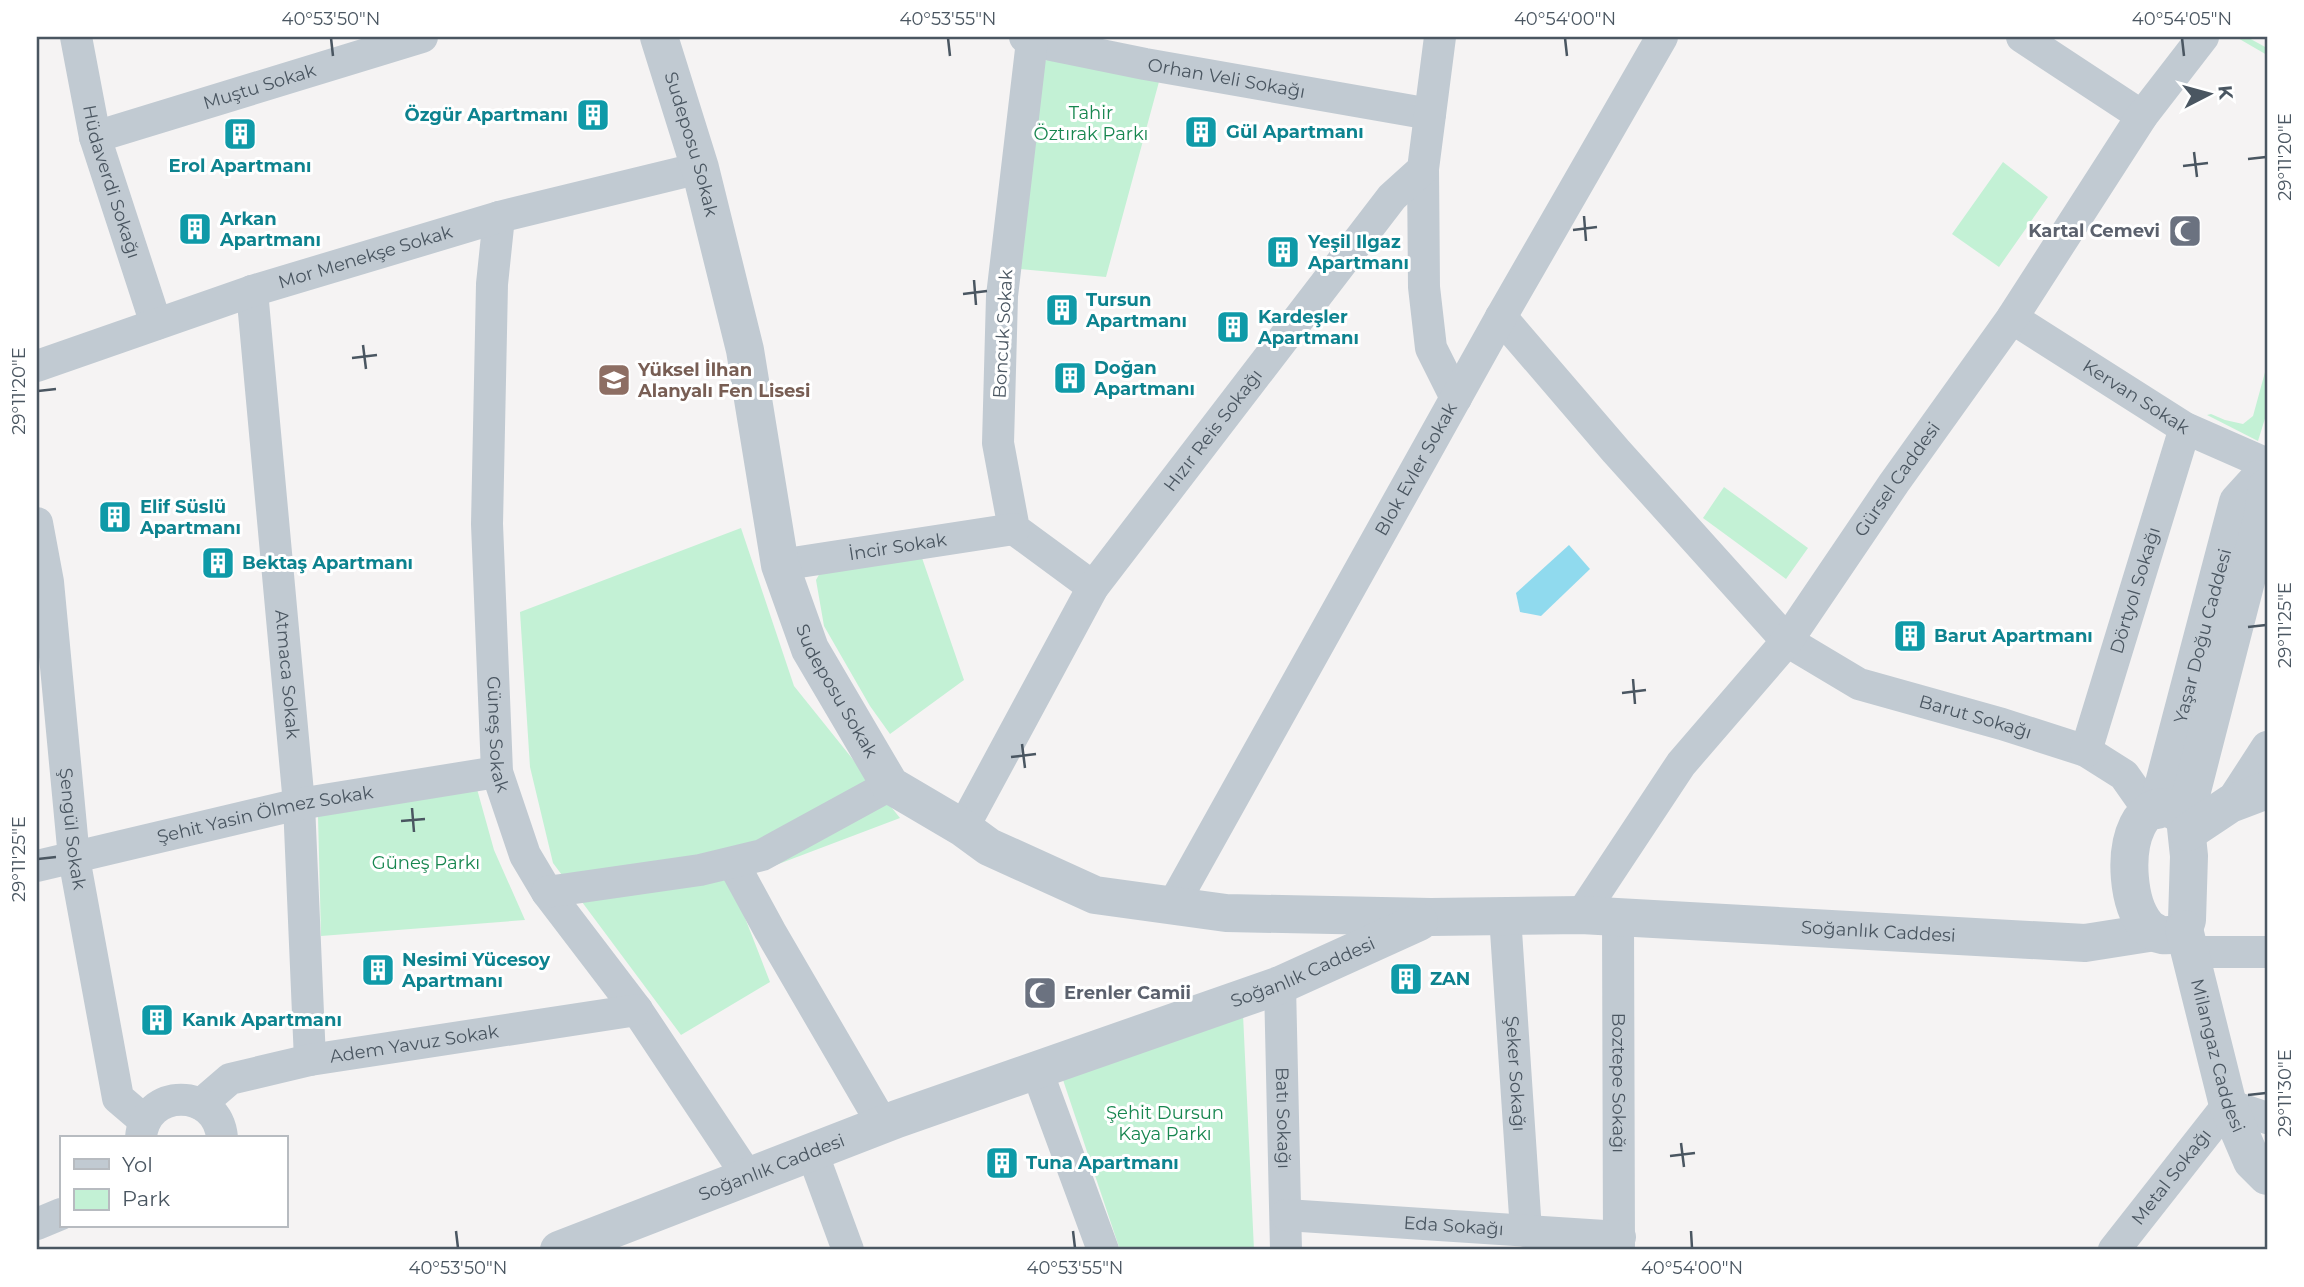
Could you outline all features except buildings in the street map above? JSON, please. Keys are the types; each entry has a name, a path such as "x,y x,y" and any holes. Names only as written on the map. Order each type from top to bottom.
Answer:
{"street":[{"name":"Hüdaverdi Sokağı","path":"76,37 95,137 156,324"},
{"name":"Muştu Sokak","path":"95,137 422,37"},
{"name":"Sudeposu Sokak","path":"659,37 699,168 745,350 780,565 810,649 890,785 963,828 989,847 1095,895 1226,913 1431,917"},
{"path":"1440,37 1423,169 1424,287 1431,348 1456,398"},
{"name":"Blok Evler Sokak","path":"1173,905 1501,317 1662,37"},
{"path":"2022,37 2142,116"},
{"name":"Gürsel Caddesi","path":"1600,916 1681,764 1787,641 2012,318 2142,116 2203,37"},
{"name":"Orhan Veli Sokağı","path":"1029,39 1145,64 1430,114"},
{"name":"Boncuk Sokak","path":"1014,529 998,443 1002,296 1029,39"},
{"name":"Mor Menekşe Sokak","path":"37,366 252,291 499,217 699,168"},
{"name":"Hızır Reis Sokağı","path":"963,828 1093,587 1392,197 1423,169"},
{"name":"Güneş Sokak","path":"499,217 492,284 487,524 497,772 525,855 547,892 636,1010 748,1177"},
{"name":"Atmaca Sokak","path":"252,291 299,804 310,1060"},
{"name":"Barut Sokağı","path":"1501,317 1787,641 1859,684 2003,724 2086,751 2124,775 2170,818"},
{"name":"Kervan Sokak","path":"2012,318 2185,428 2267,464"},
{"name":"Dörtyol Sokağı","path":"2086,751 2185,428"},
{"name":"Yaşar Doğu Caddesi","path":"2170,818 2238,502 2267,469"},
{"name":"Yaşar Doğu Caddesi","path":"2170,818 2263,515 2267,487"},
{"name":"Şengül Sokak","path":"37,523 75,858 118,1098 143,1130"},
{"path":"1014,529 1093,587"},
{"name":"İncir Sokak","path":"780,565 1014,529"},
{"path":"2230,804 2267,747"},
{"name":"Şehit Yasin Ölmez Sokak","path":"37,866 299,804 497,772"},
{"path":"547,892 701,870 762,855 890,785"},
{"path":"2267,790 2230,804 2170,818 2188,903 2167,931 2267,952"},
{"name":"Milangaz Caddesi","path":"2170,818 2138,822 2133,838 2130,875 2132,896 2167,931 2228,1105 2252,1161 2267,1176"},
{"path":"733,863 769,931 883,1125"},
{"name":"Şeker Sokağı","path":"1505,916 1526,1231"},
{"name":"Soğanlık Caddesi","path":"559,1250 883,1125 1280,985 1431,917 1600,916 2085,943 2167,931"},
{"name":"Boztepe Sokağı","path":"1600,916 1619,1244"},
{"name":"Batı Sokağı","path":"1280,985 1286,1250"},
{"name":"Adem Yavuz Sokak","path":"201,1104 230,1079 310,1060 636,1010"},
{"path":"1037,1071 1103,1250"},
{"path":"143,1130 153,1111 163,1103 176,1099 201,1104 219,1122 222,1136"},
{"path":"2228,1105 2267,1118"},
{"name":"Metal Sokağı","path":"2114,1250 2228,1105"},
{"path":"812,1152 848,1250"},
{"path":"37,1224 60,1214"},
{"name":"Eda Sokağı","path":"1286,1215 1526,1231 1619,1244"}],"green space":[{"path":"2236,37 2247,37 2267,48 2267,55"},
{"name":"Tahir Öztırak Parkı","path":"1048,59 1160,78 1106,277 1020,269 1043,63"},
{"path":"2003,162 2048,197 1999,267 1952,234"},
{"path":"2267,365 2267,412 2258,441 2207,415 2243,424 2253,416"},
{"path":"1724,487 1808,548 1786,579 1703,518"},
{"path":"741,528 794,686 900,818 731,882 770,982 681,1035 553,863 530,767 520,612"},
{"path":"921,555 964,680 890,734 870,706 824,626 816,580 821,571"},
{"name":"Güneş Parkı","path":"477,789 494,850 525,920 321,936 318,816"},
{"name":"Şehit Dursun Kaya Parkı","path":"1243,1014 1254,1250 1120,1250 1058,1065"}],"water":[{"path":"1569,545 1590,569 1541,616 1520,612 1516,593"}],"place":[{"name":"Özgür Apartmanı","path":"593,115"},
{"name":"Gül Apartmanı","path":"1201,132"},
{"name":"Erol Apartmanı","path":"240,134"},
{"name":"Arkan Apartmanı","path":"195,229"},
{"name":"Kartal Cemevi","path":"2185,231"},
{"name":"Yeşil Ilgaz Apartmanı","path":"1283,252"},
{"name":"Tursun Apartmanı","path":"1062,310"},
{"name":"Kardeşler Apartmanı","path":"1233,327"},
{"name":"Doğan Apartmanı","path":"1070,378"},
{"name":"Yüksel İlhan Alanyalı Fen Lisesi","path":"614,380"},
{"name":"Elif Süslü Apartmanı","path":"115,517"},
{"name":"Bektaş Apartmanı","path":"218,563"},
{"name":"Barut Apartmanı","path":"1910,636"},
{"name":"Nesimi Yücesoy Apartmanı","path":"378,970"},
{"name":"ZAN","path":"1406,979"},
{"name":"Erenler Camii","path":"1040,993"},
{"name":"Kanık Apartmanı","path":"157,1020"},
{"name":"Tuna Apartmanı","path":"1002,1163"}]}
